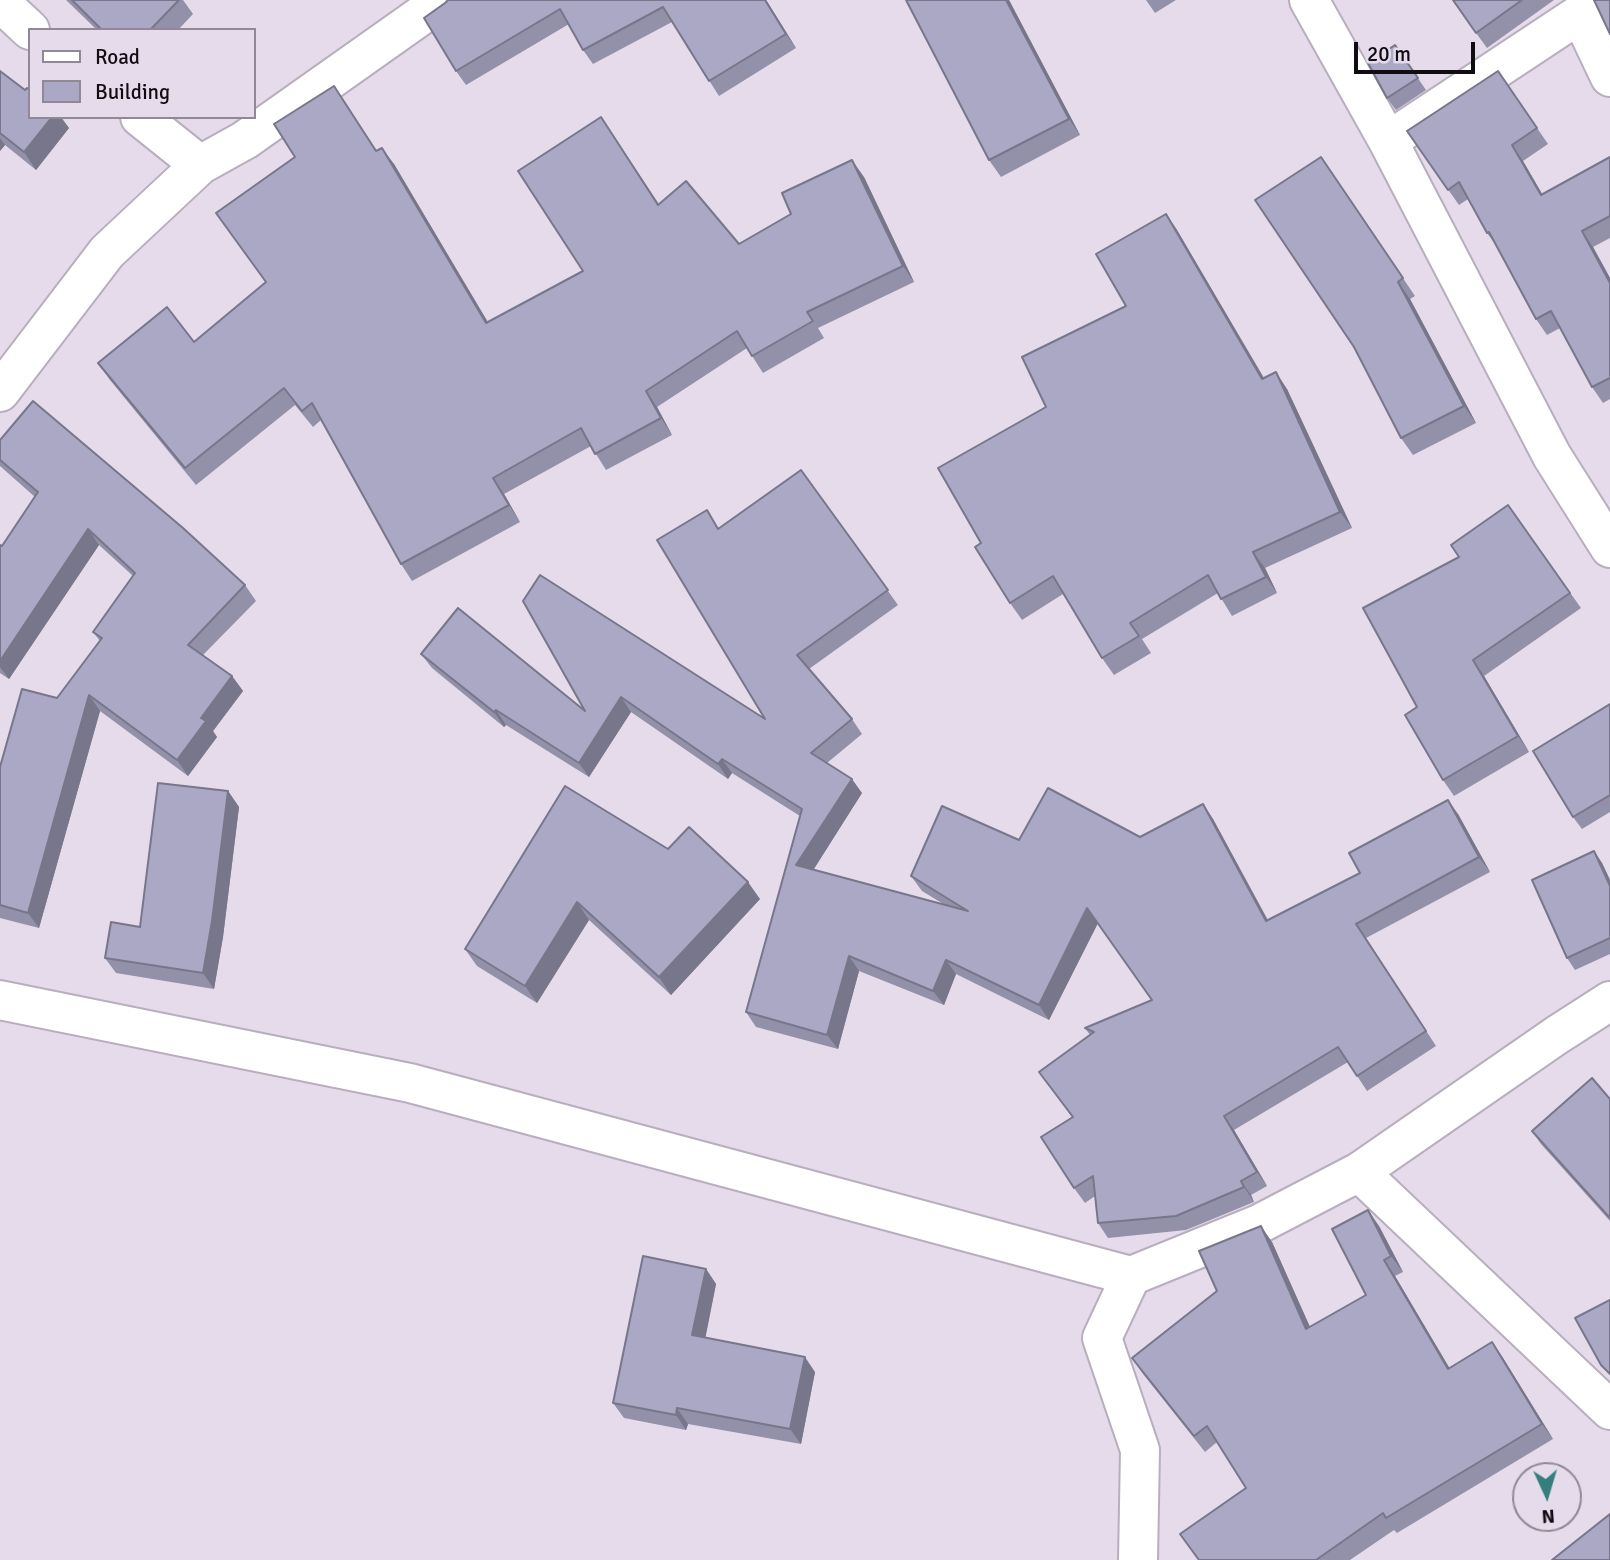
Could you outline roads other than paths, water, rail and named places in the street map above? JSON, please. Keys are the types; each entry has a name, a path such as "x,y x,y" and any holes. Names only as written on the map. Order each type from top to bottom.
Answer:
{"street":[{"path":"0,392 107,252 200,165 245,140 443,0"},
{"path":"1310,0 1388,141 1552,456 1610,548"},
{"path":"0,2 28,28"},
{"path":"1388,141 1580,14 1610,77"},
{"path":"142,119 200,165"},
{"path":"0,1000 410,1083 1130,1276 1259,1224 1359,1172 1610,1001"},
{"path":"1359,1172 1610,1410"},
{"path":"1130,1276 1102,1338 1140,1450 1138,1560"}]}
